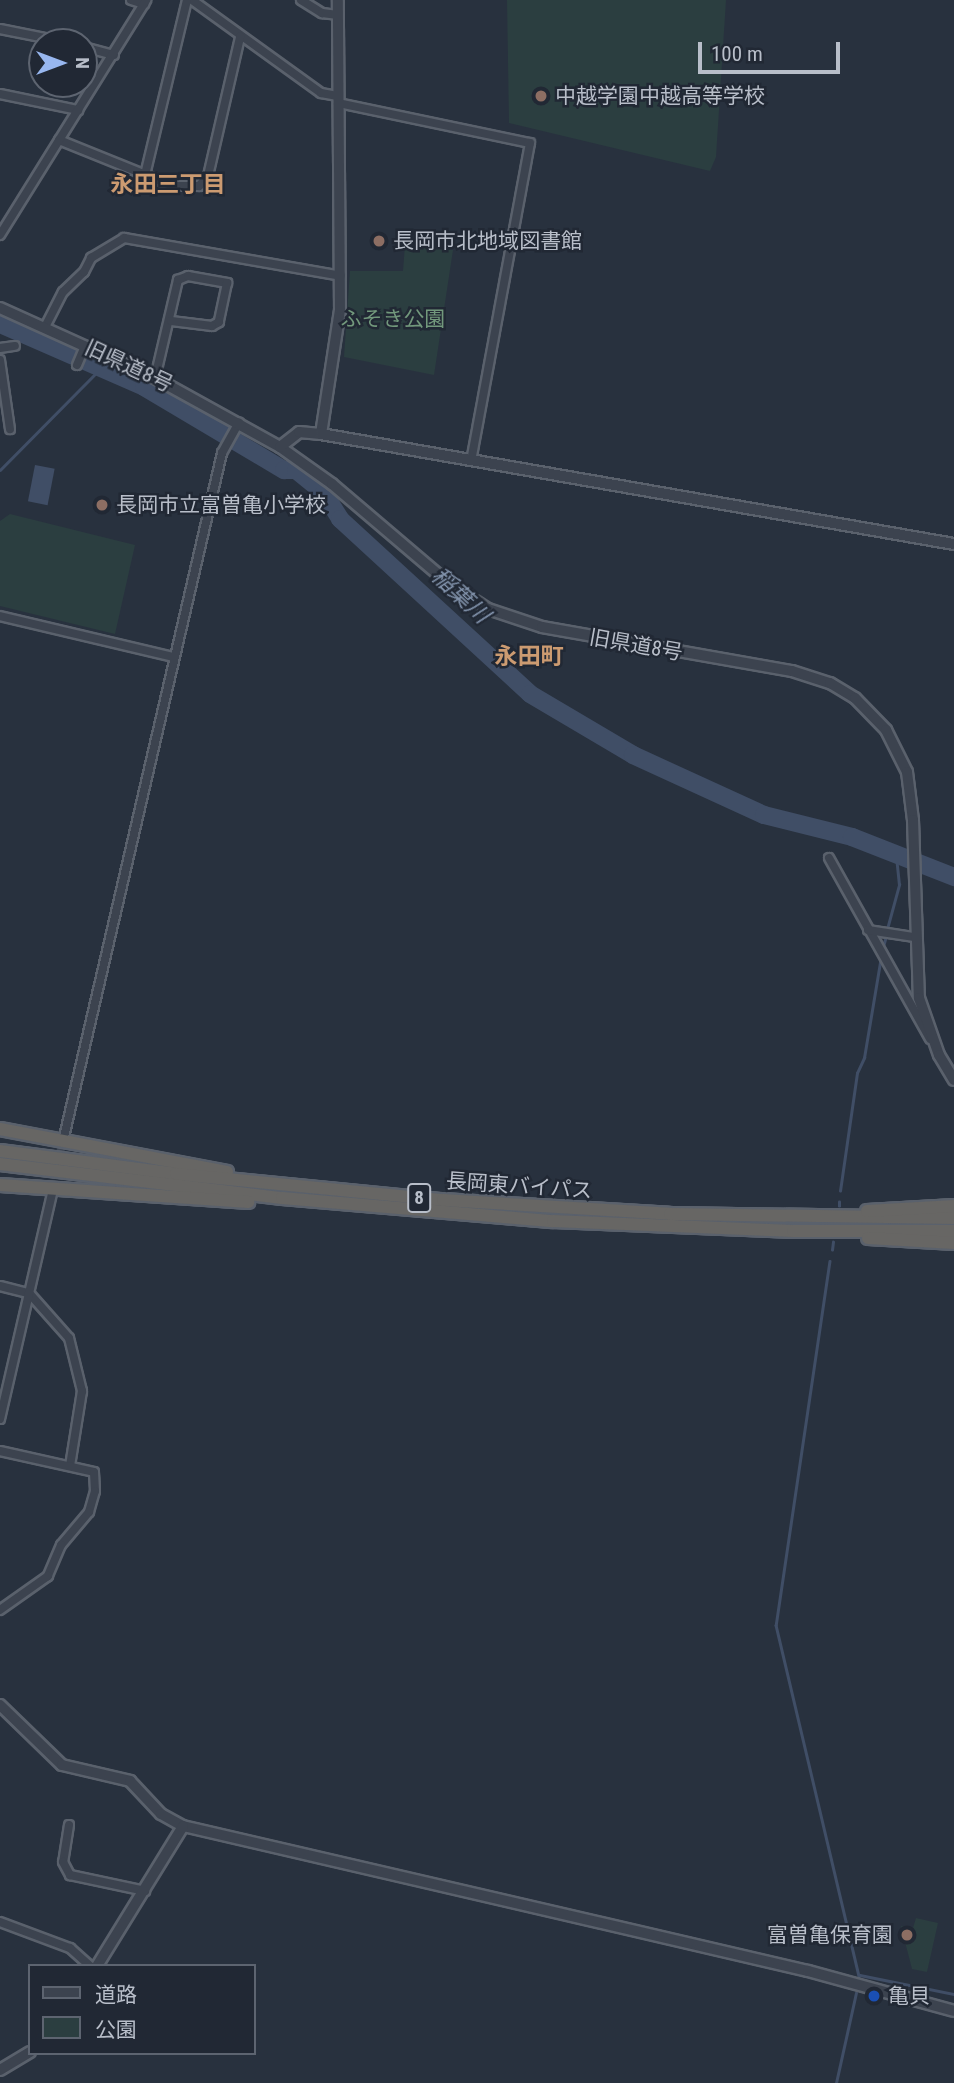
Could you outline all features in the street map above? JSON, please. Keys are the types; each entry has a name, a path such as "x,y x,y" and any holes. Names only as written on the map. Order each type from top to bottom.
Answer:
{"highway":[{"name":"8","path":"0,1129 158,1161 443,1200"},
{"name":"長岡東バイパス","path":"0,1151 188,1176 443,1200 657,1213 954,1218"},
{"name":"長岡東バイパス","path":"0,1164 409,1210 553,1221 824,1231 954,1231"},
{"name":"8","path":"0,1185 409,1210"},
{"path":"839,1217 874,1210 954,1206"},
{"path":"824,1231 954,1243"}],"street":[{"path":"0,235 145,2 131,0"},
{"path":"145,175 187,0"},
{"path":"192,0 321,93 530,144 471,460"},
{"path":"301,0 322,13 338,15"},
{"path":"321,434 337,341 341,276 338,0"},
{"path":"0,29 28,35"},
{"path":"60,140 184,188 204,183 240,37"},
{"path":"98,51 114,55"},
{"path":"0,94 78,110"},
{"path":"45,327 63,292 84,272 90,258 124,238 341,276"},
{"path":"155,378 180,278 227,284 219,323 212,326 171,321"},
{"name":"旧県道8号","path":"0,308 155,378 280,447 452,586 488,609 542,627 792,671 830,683 855,698 886,730 903,762 912,803 914,937"},
{"path":"0,348 15,346"},
{"path":"77,365 84,348"},
{"path":"0,360 10,429"},
{"path":"64,1137 222,453 239,422"},
{"path":"280,447 299,432 321,434 954,544"},
{"path":"0,616 174,657"},
{"path":"829,858 867,930 954,1080"},
{"path":"867,930 914,937 919,998 939,1055"},
{"path":"0,1419 52,1193"},
{"path":"0,1286 29,1293 61,1325 74,1356 82,1406 70,1466"},
{"path":"0,1451 94,1472 95,1491 89,1512 61,1545 48,1576 0,1610"},
{"path":"0,1705 62,1765 130,1781 161,1814 183,1826 808,1971 954,2011"},
{"path":"69,1825 63,1862 70,1875 145,1891"},
{"path":"98,1964 183,1826"},
{"path":"1,1924 70,1948 88,1964"},
{"path":"0,2070 28,2053"}],"green space":[{"path":"507,0 726,0 716,157 710,171 509,123"},
{"name":"ふそき公園","path":"405,245 453,250 434,375 344,357 350,271 403,271"},
{"path":"10,514 135,545 115,634 0,606 0,521"},
{"path":"916,1918 938,1923 927,1972 912,1969 901,1926 913,1928"}],"water":[{"path":"35,465 55,469 48,505 28,501"}],"waterway":[{"name":"稲葉川","path":"0,324 144,387 284,470 296,470 324,493 340,519 530,694 633,755 764,815 852,837 954,877"},
{"path":"0,470 101,368"},
{"path":"887,929 899,885 896,854"},
{"path":"882,950 886,936"},
{"path":"840,1191 857,1073 864,1058 881,956"},
{"path":"832,1250 833,1242"},
{"path":"830,1261 776,1625 859,1976"},
{"path":"860,1975 954,1994"},
{"path":"836,2083 856,1993"}],"tunnel":[{"path":"53,1190 63,1138"}],"place":[{"name":"中越学園中越高等学校","path":"541,96"},
{"name":"長岡市北地域図書館","path":"379,241"},
{"name":"長岡市立富曽亀小学校","path":"102,505"},
{"name":"富曽亀保育園","path":"907,1935"},
{"name":"亀貝","path":"874,1996"}],"district":[{"name":"永田三丁目","path":"168,185"},
{"name":"永田町","path":"529,657"}]}
